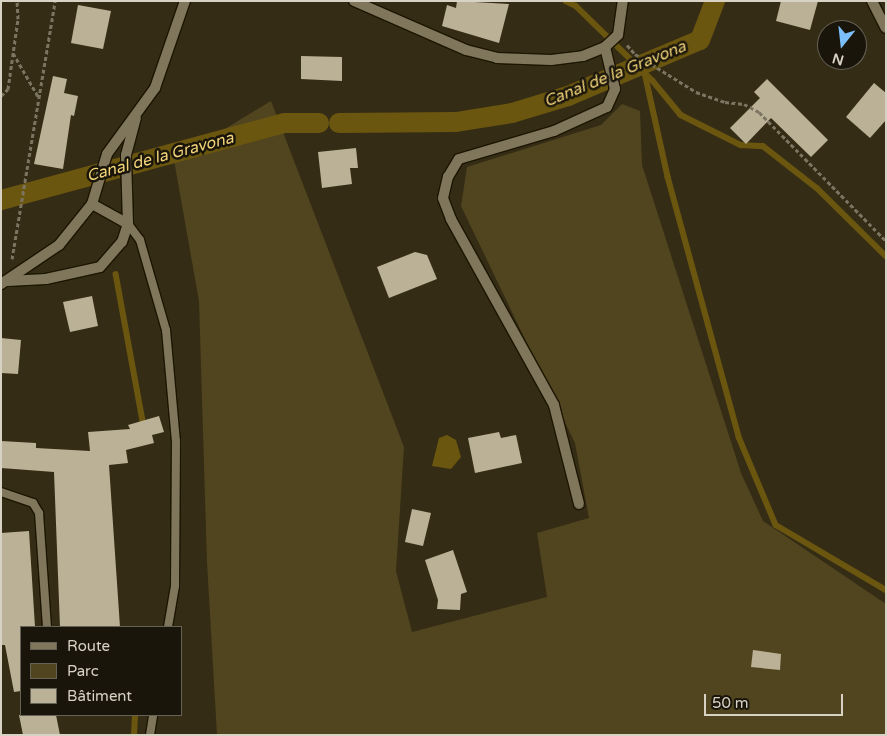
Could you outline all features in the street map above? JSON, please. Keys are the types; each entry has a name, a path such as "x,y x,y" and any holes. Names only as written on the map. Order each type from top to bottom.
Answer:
{"street":[{"path":"5,283 59,245 92,204 107,154 156,88 185,1"},
{"path":"354,1 466,50 497,58 550,60 582,56 606,47 618,35 623,1"},
{"path":"872,1 886,28"},
{"path":"579,504 554,405 451,219 444,198 448,178 460,159 554,131 607,106 615,89 606,47"},
{"path":"5,283 46,279 100,266 122,242 128,224 126,155 137,112"},
{"path":"92,204 128,224"}],"lane":[{"path":"128,224 140,240 166,330 176,442 175,586 168,626"},
{"path":"1,492 33,503 40,513 47,626"},
{"path":"150,735 153,716"}],"path":[{"path":"1,96 8,89 17,1"},
{"path":"5,283 55,1"},
{"path":"618,35 635,54 696,92 725,102 744,104 758,112 886,241"},
{"path":"13,53 39,98"}],"green space":[{"path":"271,101 404,447 396,571 412,632 547,597 537,533 589,518 575,443 461,206 467,167 601,125 622,104 640,111 642,165 741,473 763,521 886,604 886,735 217,735 207,562 199,301 174,160"}],"shaded area":[{"path":"447,435 456,440 461,457 451,469 432,466 439,438"}],"building":[{"path":"457,1 509,4 499,43 442,26 447,5 456,8"},
{"path":"781,1 818,1 810,30 776,21"},
{"path":"78,5 111,11 103,49 71,43"},
{"path":"301,56 342,57 342,81 301,79"},
{"path":"53,76 67,79 64,93 78,96 74,116 71,115 63,169 34,164"},
{"path":"767,79 828,140 811,157 771,118 746,144 730,128 760,98 754,92"},
{"path":"874,83 886,93 886,120 870,138 846,117"},
{"path":"356,148 358,168 350,168 352,184 322,188 318,152"},
{"path":"415,252 427,255 437,279 389,298 377,267"},
{"path":"92,296 98,326 70,332 63,302"},
{"path":"1,338 21,340 18,374 1,373"},
{"path":"159,416 164,432 152,435 154,443 126,450 128,463 109,465 120,626 60,626 54,472 1,468 1,441 36,443 36,448 90,451 88,432 130,429 128,425"},
{"path":"499,432 501,438 516,435 522,463 475,473 468,438"},
{"path":"412,509 431,513 423,546 405,542"},
{"path":"29,531 35,626 20,626 20,691 14,692 5,645 1,645 1,533"},
{"path":"453,550 467,592 461,594 460,610 437,609 438,600 425,560"},
{"path":"753,650 781,654 780,670 751,667"},
{"path":"19,715 56,716 60,735 23,735"}],"waterway":[{"path":"566,1 576,6 653,81 681,115 741,145 763,146 817,188 886,256"},
{"name":"Canal de la Gravona","path":"339,123 456,122 512,113 568,96 700,40 715,1"},
{"path":"645,73 668,177 739,437 776,525 886,590"},
{"name":"Canal de la Gravona","path":"1,200 285,123 319,123"},
{"path":"116,274 143,421"},
{"path":"134,735 135,716"}]}
